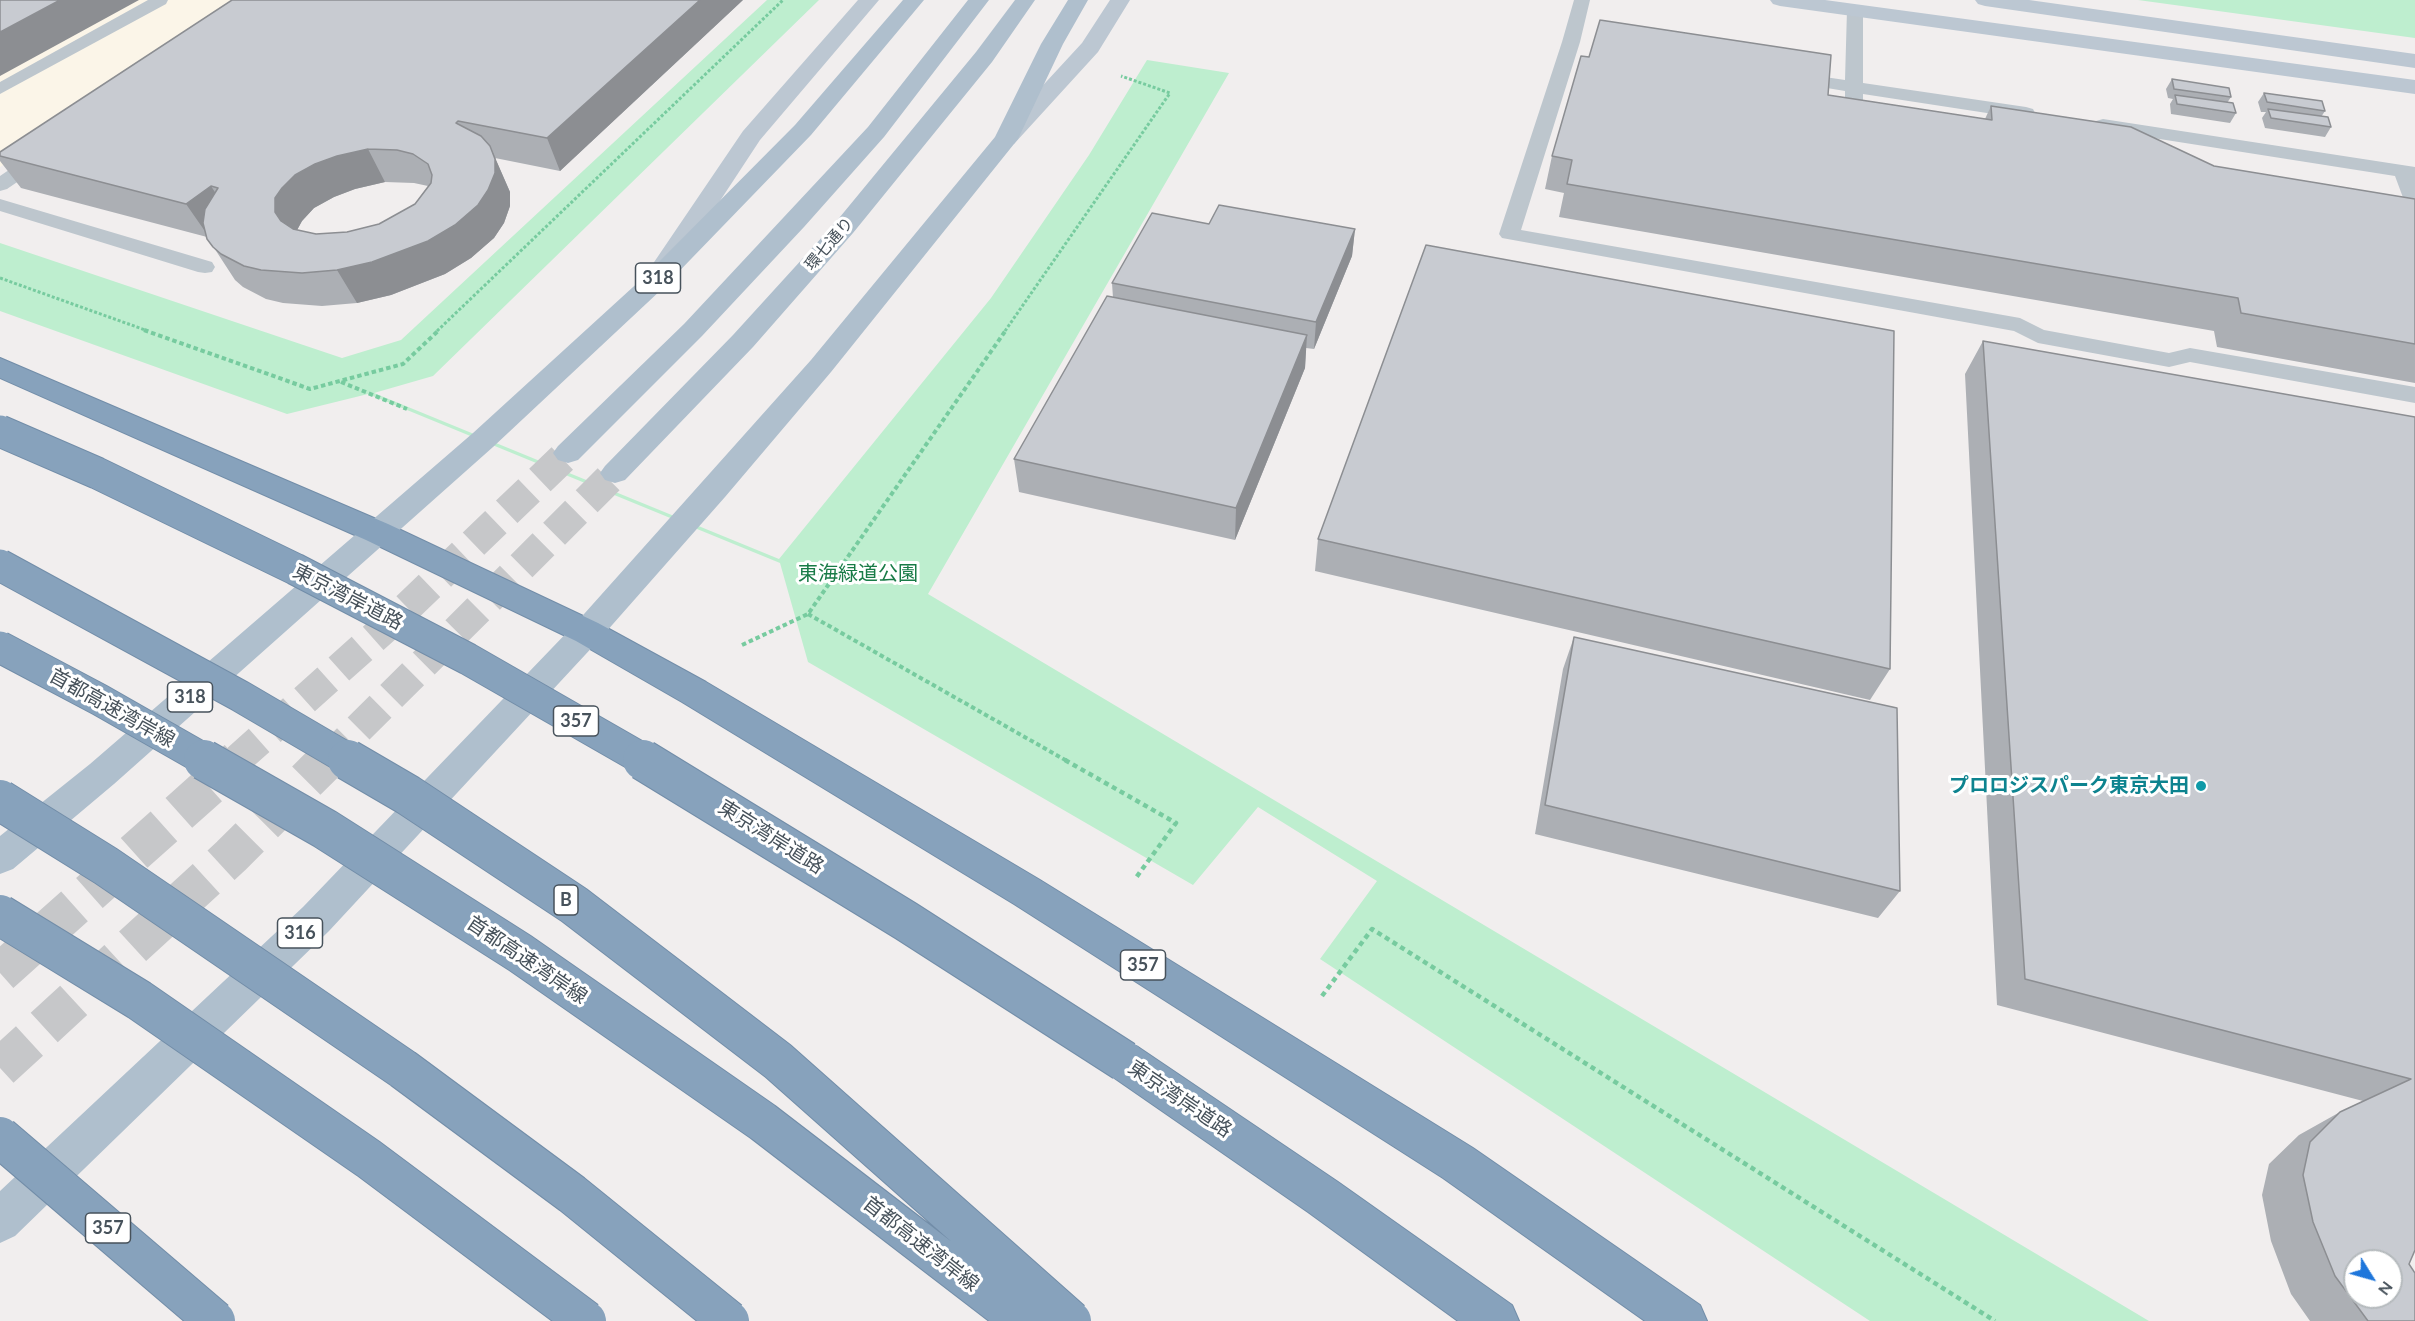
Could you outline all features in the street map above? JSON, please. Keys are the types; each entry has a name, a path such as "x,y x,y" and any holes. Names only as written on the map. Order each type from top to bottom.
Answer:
{"highway":[{"name":"357","path":"0,367 376,532 587,632 694,692 1047,904 1458,1163 1684,1321"},
{"name":"東京湾岸道路","path":"0,431 96,473 306,575 468,659 687,785 906,921 1124,1061 1323,1197 1496,1321"},
{"name":"B","path":"0,565 260,707 408,795 574,905 778,1061 1071,1321"},
{"name":"首都高速湾岸線","path":"0,647 100,700 314,824 520,953 763,1122 1022,1321"},
{"path":"0,800 106,866 403,1069 572,1194 729,1321"},
{"path":"0,915 139,1000 369,1159 586,1321"},
{"name":"357","path":"0,1137 215,1321"}],"main road":[{"name":"318","path":"0,858 102,774 483,440 653,283 803,130 914,0"},
{"path":"568,453 693,330 795,222 876,132 978,0"},
{"name":"環七通り","path":"615,473 743,341 844,228 984,57 1025,0"},
{"path":"587,632 821,366 1006,140 1052,44 1078,0"},
{"name":"316","path":"0,1221 316,919 587,632"}],"street":[{"path":"653,283 751,136 869,0"},
{"path":"1006,140 1090,47 1120,0"},
{"path":"1780,0 2415,87"},
{"path":"1985,0 2415,61"}],"lane":[{"path":"0,89 160,0"},
{"path":"1582,0 1571,42 1569,72 1509,234 2020,325 2038,336 2169,360 2190,355 2415,395"},
{"path":"1850,116 1855,87 1855,10"},
{"path":"1571,42 1595,46"},
{"path":"1772,74 2049,117"},
{"path":"1946,101 1947,121"},
{"path":"2083,122 2409,172 2415,203"},
{"path":"2186,138 2192,161"},
{"path":"0,185 59,145"},
{"path":"0,205 205,267"}],"path":[{"path":"0,278 310,389 403,364 783,0"},
{"path":"742,645 808,614 1170,93 1120,76"},
{"path":"340,381 407,409"},
{"path":"808,614 1176,823 1135,879"},
{"path":"1322,996 1372,929 1995,1321"}],"shaded area":[{"path":"0,0 254,0 0,167"}],"green space":[{"name":"東海緑道公園","path":"767,0 819,0 433,376 374,393 779,559 991,298 1089,155 1147,60 1229,73 928,594 2149,1321 1870,1321 1320,959 1377,881 1258,807 1193,885 808,662 780,563 368,394 287,414 0,311 0,243 342,358 401,340"},
{"path":"2138,0 2415,0 2415,38"}],"building":[{"path":"0,0 60,0 0,32"},
{"path":"232,0 700,0 547,138 458,121 456,123 481,136 490,146 495,159 495,173 478,205 455,225 428,241 372,262 337,270 302,273 261,270 244,266 221,254 207,239 203,223 205,209 218,188 211,186 186,204 0,156 0,152","holes":["368,149 397,150 413,154 428,164 432,175 431,183 415,204 379,224 347,232 316,234 293,229 281,221 275,212 275,198 282,188 295,175 315,164"]},
{"path":"1600,20 1831,55 1828,95 1992,120 1991,106 2131,127 2214,166 2415,199 2415,344 2241,313 2238,298 1567,184 1572,160 1552,156 1581,56 1589,57"},
{"path":"2172,79 2229,88 2231,97 2174,89"},
{"path":"2264,93 2322,101 2325,111 2267,102"},
{"path":"2175,95 2233,103 2236,113 2177,104"},
{"path":"2268,109 2328,117 2331,127 2271,118"},
{"path":"1219,205 1355,229 1316,322 1112,283 1152,213 1209,224"},
{"path":"1426,245 1894,331 1890,669 1318,539"},
{"path":"1107,296 1307,335 1236,508 1014,459"},
{"name":"プロロジスパーク東京大田","path":"1983,341 2415,417 2415,1250 2409,1264 2415,1273 2415,1321 2368,1321 2359,1309 2403,1309 2403,1249 2343,1249 2343,1287 2335,1276 2313,1222 2303,1175 2310,1142 2340,1112 2411,1079 2025,979"},
{"path":"1574,637 1897,708 1900,891 1545,805"}],"tunnel":[{"path":"236,761 396,618 568,453"},
{"path":"326,761 615,473"},
{"path":"0,973 238,760"},
{"path":"0,1068 231,856 326,761"}],"place":[{"name":"プロロジスパーク東京大田","path":"2201,786"}]}
